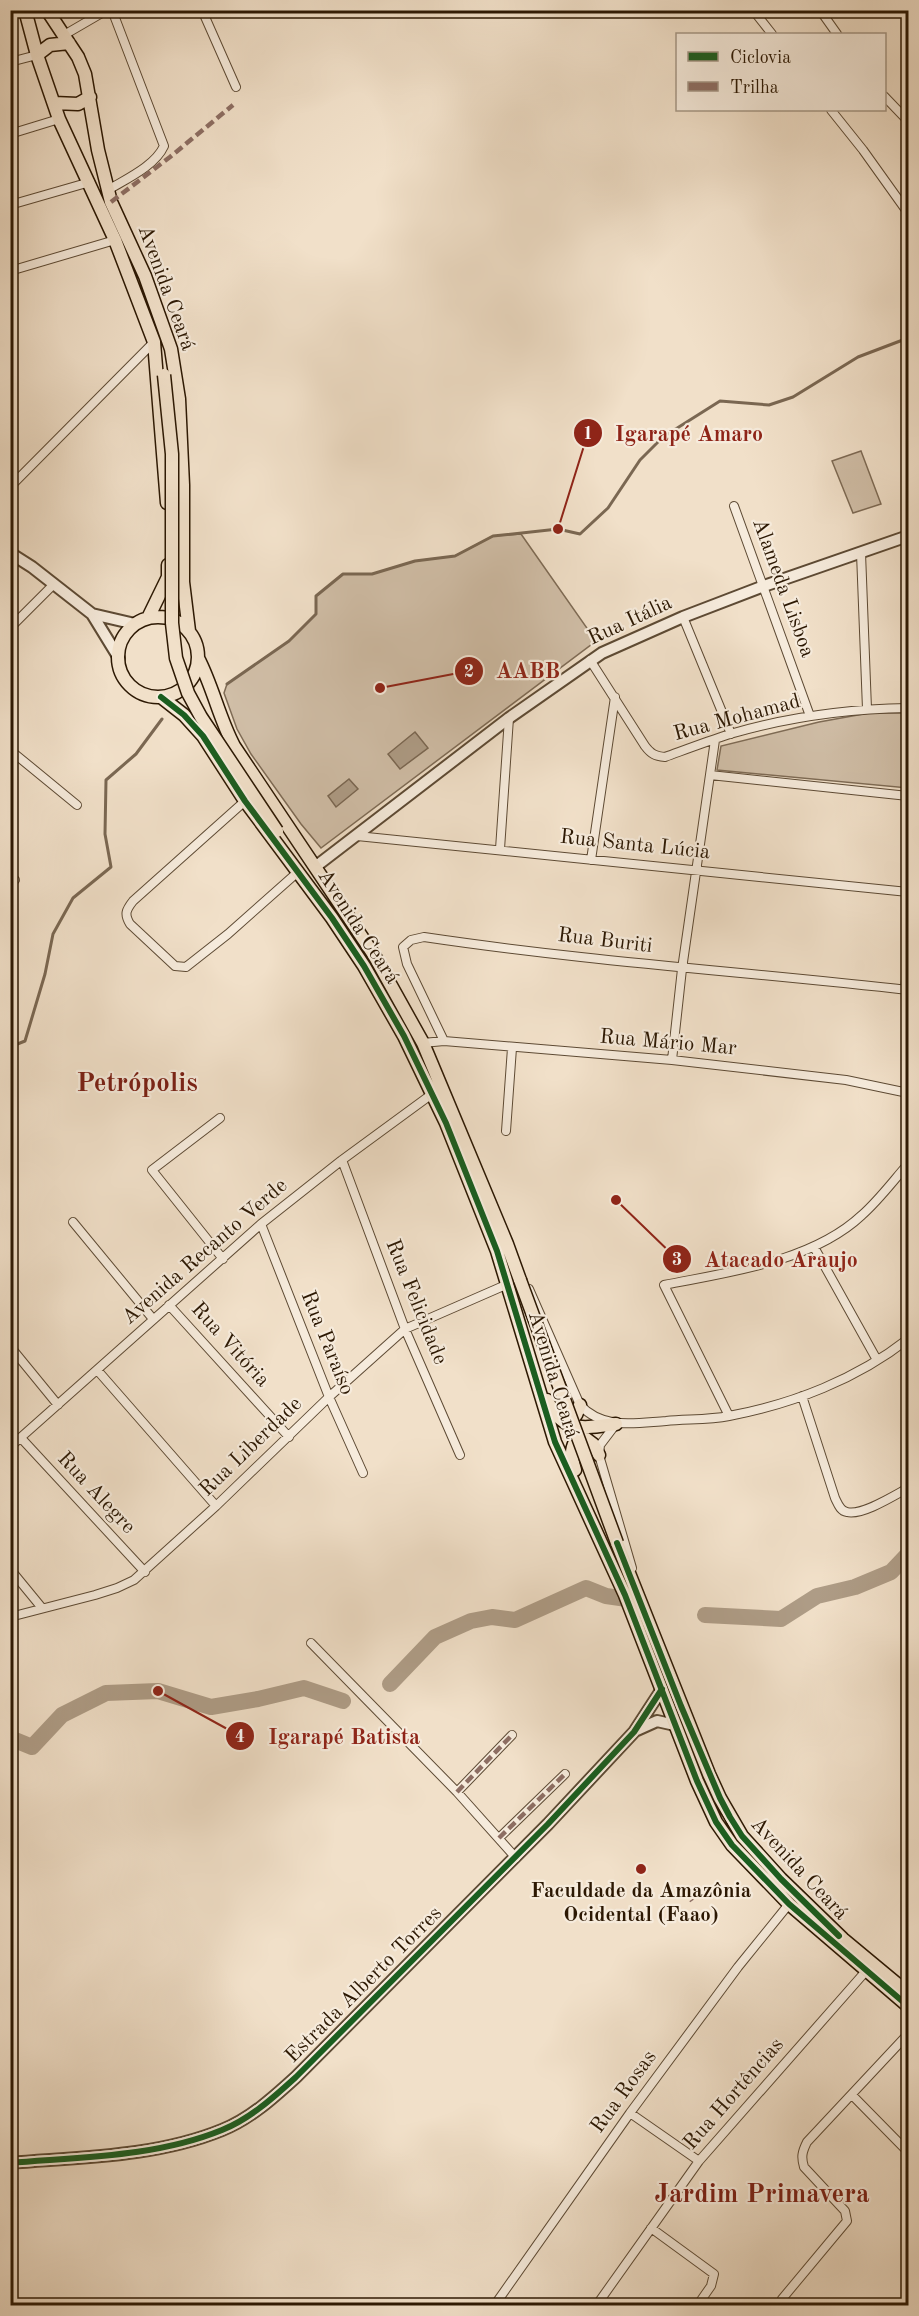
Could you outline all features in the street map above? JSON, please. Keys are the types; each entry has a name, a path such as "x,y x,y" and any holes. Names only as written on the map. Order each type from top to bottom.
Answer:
{"main road":[{"name":"Avenida Ceará","path":"25,10 37,55 59,119 115,240 154,345 167,498 168,577 148,618"},
{"name":"Avenida Ceará","path":"47,10 85,74 98,150 111,202 145,276 171,349 179,399 183,485 183,582 189,631"},
{"path":"37,55 50,45 66,39"},
{"path":"54,103 78,104 90,97"},
{"path":"154,345 164,375 172,454 172,623 176,658 188,693 201,717 277,831 296,868"},
{"path":"148,618 170,619 189,631 196,644 198,658 195,672 187,685 175,693 161,697 147,695 134,688 124,677 119,658 122,641 135,624 148,618"},
{"name":"Avenida Ceará","path":"198,658 206,673 225,729 234,746 374,955 423,1043 633,1584 720,1798 742,1836 800,1899 843,1939 909,1993"},
{"path":"161,697 195,726 245,801 296,868"},
{"name":"Avenida Ceará","path":"296,868 364,966 404,1036 515,1279 534,1371 555,1442 625,1595 697,1781 716,1822 732,1845 789,1904 909,2006"},
{"path":"534,1371 553,1413 566,1425 583,1427 616,1424"},
{"path":"560,1419 576,1415 580,1405"},
{"path":"590,1516 572,1460 572,1448 575,1442 585,1438 593,1444 599,1455"}],"street":[{"path":"66,39 107,10"},
{"path":"108,190 153,159 164,146 112,10"},
{"path":"202,10 236,87"},
{"path":"753,10 771,33"},
{"path":"820,10 836,33"},
{"path":"10,62 37,55"},
{"path":"886,97 909,121"},
{"path":"832,111 909,213"},
{"path":"10,134 59,119"},
{"path":"10,204 90,182"},
{"path":"10,271 115,240"},
{"path":"10,487 154,345"},
{"name":"Alameda Lisboa","path":"734,506 810,716"},
{"name":"Rua Itália","path":"315,867 509,718 590,660 684,617 764,586 909,536"},
{"path":"10,553 32,567 92,614 119,658"},
{"path":"861,553 867,709"},
{"path":"10,628 53,585"},
{"path":"92,614 135,624"},
{"path":"684,617 731,734"},
{"name":"Rua Mohamad","path":"590,660 645,746 654,755 665,757 731,734 810,716 867,709 909,708"},
{"path":"591,860 615,697"},
{"path":"500,849 509,718"},
{"path":"672,1060 695,870 715,740"},
{"path":"10,750 77,805"},
{"path":"710,775 909,796"},
{"path":"245,801 133,901 126,916 130,924 175,966 186,967 228,934 296,868"},
{"name":"Rua Santa Lúcia","path":"357,836 909,892"},
{"name":"Rua Buriti","path":"444,1041 407,964 403,947 411,940 424,937 682,969 907,990"},
{"path":"907,990 909,958"},
{"name":"Rua Mário Mar","path":"423,1043 444,1041 672,1060 846,1080 909,1093"},
{"path":"506,1131 512,1048"},
{"name":"Avenida Recanto Verde","path":"10,1447 261,1224 342,1160 432,1094"},
{"path":"220,1118 152,1170 223,1259"},
{"name":"Rua Felicidade","path":"342,1160 405,1329 460,1455"},
{"path":"729,1416 664,1285 748,1267 814,1247 842,1231 862,1215 909,1164"},
{"path":"73,1222 153,1319"},
{"name":"Rua Paraíso","path":"261,1224 329,1397 363,1473"},
{"path":"814,1247 877,1360"},
{"name":"Rua Liberdade","path":"10,1617 117,1588 145,1572 329,1397 405,1329 515,1279"},
{"name":"Avenida Ceará","path":"515,1279 529,1289 580,1405 588,1413 616,1424 600,1445 599,1455 626,1542 632,1567 633,1584"},
{"name":"Rua Vitória","path":"169,1305 288,1437"},
{"path":"616,1424 729,1416 802,1396 823,1389 877,1360 909,1339"},
{"path":"13,1350 58,1404"},
{"path":"98,1371 216,1506"},
{"path":"802,1396 835,1498 844,1512 853,1512 879,1504 909,1488"},
{"name":"Rua Alegre","path":"21,1438 145,1572"},
{"path":"10,1569 42,1608"},
{"path":"311,1643 457,1792 516,1858"},
{"name":"Estrada Alberto Torres","path":"10,2163 152,2150 222,2130 240,2121 275,2096 516,1858 634,1732 662,1689"},
{"name":"Estrada Alberto Torres","path":"634,1732 657,1721 675,1725"},
{"path":"457,1792 512,1735"},
{"path":"499,1838 565,1774"},
{"name":"Rua Rosas","path":"494,2306 630,2113 738,1967 789,1904"},
{"name":"Rua Hortências","path":"596,2306 699,2161 866,1971"},
{"path":"779,2306 782,2299 847,2221 845,2211 804,2167 801,2159 807,2142 909,2034"},
{"path":"852,2096 909,2152"},
{"path":"630,2113 699,2161"},
{"path":"651,2228 714,2274 711,2286 697,2306"}],"shaded area":[{"path":"861,451 881,504 853,513 832,461"},
{"path":"521,534 596,641 321,848 251,754 237,729 224,693 227,684 289,641 316,614 316,596 343,574 372,574 415,561 455,556 493,536"},
{"path":"869,713 908,713 908,788 717,770 721,746 819,722"},
{"path":"415,732 428,748 400,769 388,754"},
{"path":"349,779 358,789 336,807 328,796"}],"waterway":[{"path":"227,684 289,641 316,614 316,596 343,574 372,574 415,561 455,556 493,536 558,529 580,534 608,508 640,460 663,437 720,401 769,405 793,397 858,357 908,338"},
{"path":"10,1047 25,1041 45,974 53,934 73,898 111,867 105,834 106,780 136,754 162,719"},
{"path":"705,1615 781,1619 817,1596 855,1587 891,1572 908,1554"},
{"path":"390,1684 435,1637 471,1621 492,1617 515,1620 586,1588 606,1596 627,1599"},
{"path":"10,1738 32,1747 62,1715 106,1693 158,1691 211,1707 304,1688 343,1701"}],"marked path":[{"path":"111,202 233,105"},
{"path":"457,1792 512,1735"},
{"path":"499,1838 565,1774"},
{"path":"683,1889 692,1901"}],"cycle path":[{"path":"161,697 184,715 203,736 245,801 332,918 364,966 404,1036 446,1123 497,1251 555,1442 625,1595 697,1781 716,1822 732,1845 789,1904 908,2006"},
{"path":"617,1543 681,1706 730,1817 742,1836 781,1879 839,1936"},
{"path":"10,2163 91,2157 171,2146 222,2130 252,2114 296,2077 548,1824 634,1732 662,1689"}],"place":[{"name":"Igarapé Amaro","path":"558,529"},
{"name":"AABB","path":"380,688"},
{"name":"Atacado Araujo","path":"616,1200"},
{"name":"Igarapé Batista","path":"158,1691"},
{"name":"Faculdade da Amazônia Ocidental (Faao)","path":"641,1869"}],"district":[{"name":"Petrópolis","path":"137,1083"},
{"name":"Jardim Primavera","path":"762,2194"}]}
